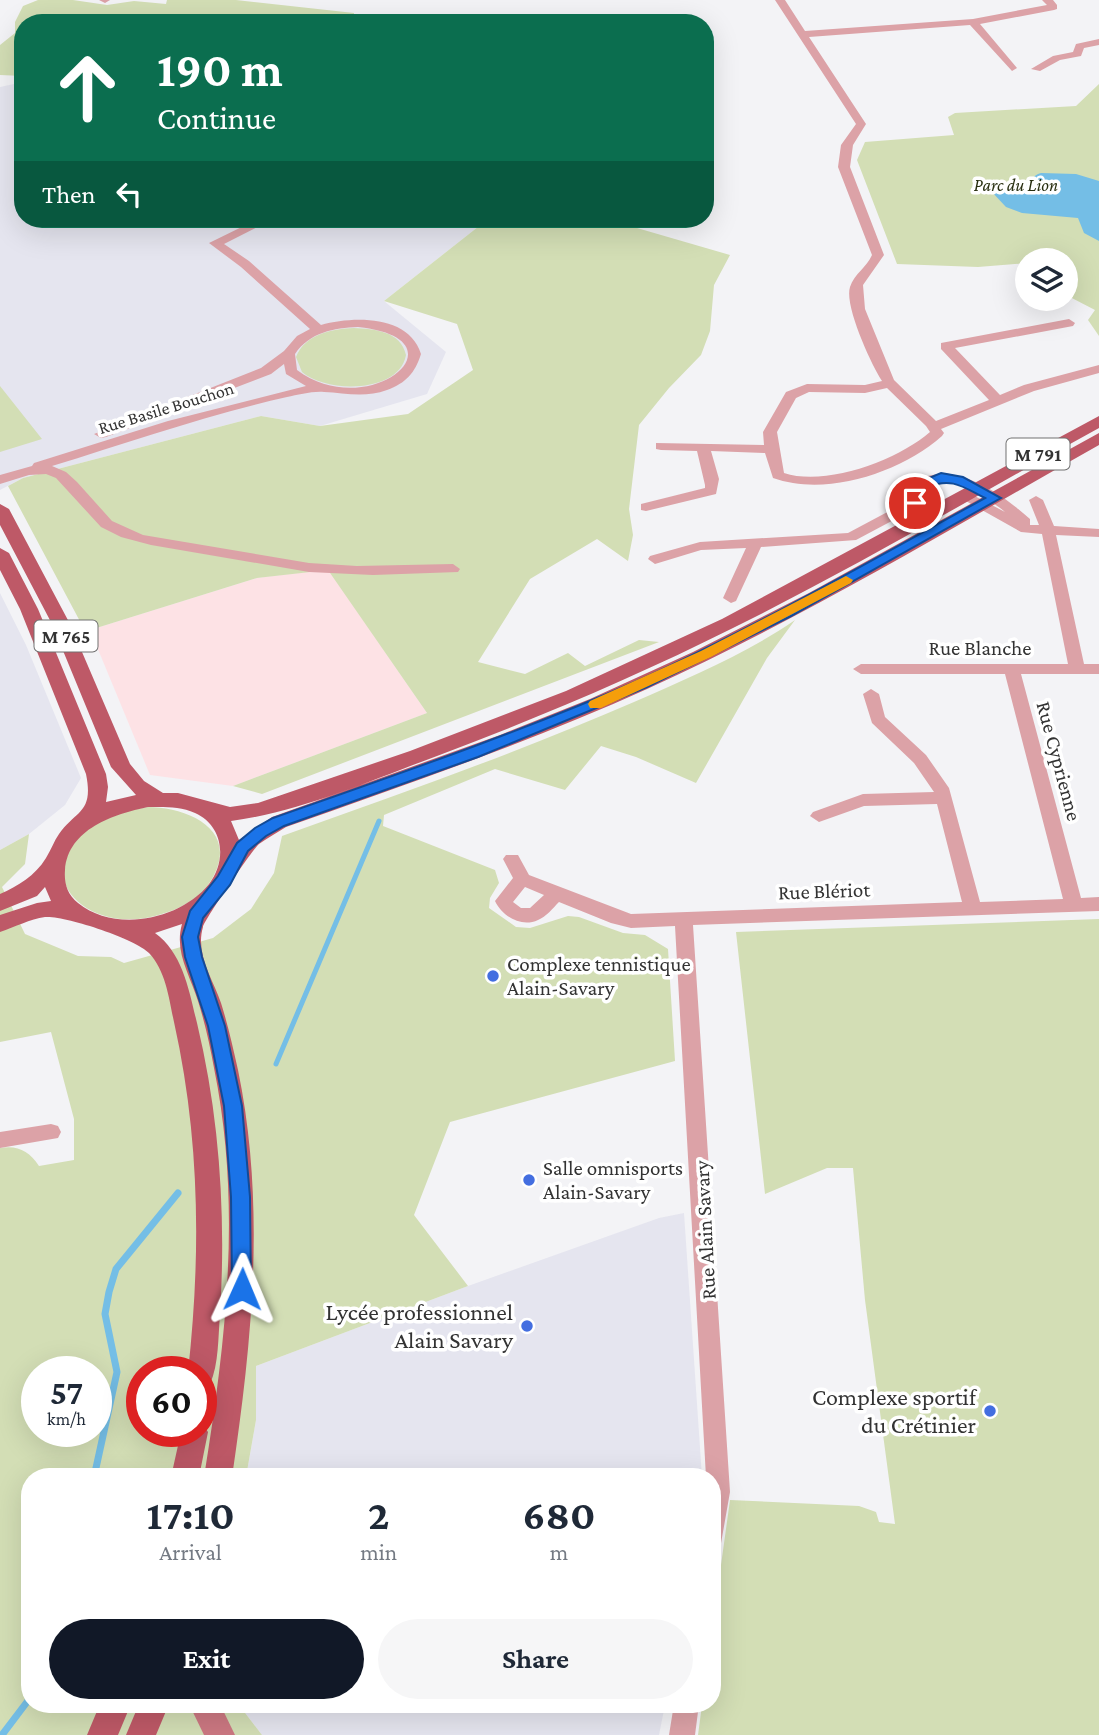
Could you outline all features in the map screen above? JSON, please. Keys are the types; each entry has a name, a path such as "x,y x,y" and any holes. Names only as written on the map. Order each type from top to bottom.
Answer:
{"main road":[{"name":"M 791","path":"229,870 243,847 268,827 473,753 642,684 786,612 1099,421"},
{"name":"M 791","path":"198,807 230,814 259,810 554,703 674,650 979,495 1099,438"},
{"name":"M 765","path":"0,509 61,624 121,767 137,786 158,799"},
{"name":"M 765","path":"0,553 29,609 96,774 99,784 97,803 84,822"},
{"path":"0,903 29,890 54,864 61,846 84,822 119,804 158,799 198,807 217,820 229,838 232,848 229,870 192,925 190,945 216,1026 233,1106 238,1146 242,1244 239,1330 219,1468"},
{"path":"54,864 57,892 78,914"},
{"path":"124,928 169,921 207,900"},
{"path":"0,924 53,907 99,923 124,928 150,939 170,968 201,1096 207,1150 211,1240 202,1356"},
{"path":"187,1468 191,1447"},
{"path":"102,1735 112,1713"},
{"path":"141,1735 150,1713"}],"street":[{"path":"780,0 861,124 847,145 844,167 878,255 873,266 858,281 855,296 881,370 891,383 915,404 934,427 936,435 907,452 831,480 793,481 782,477 776,471 771,449 772,426 786,400 796,391 807,388 870,388 891,383"},
{"path":"804,34 973,22 1054,6 1047,0"},
{"path":"973,22 1012,68 1023,65 1036,69 1057,58 1077,54 1080,46 1099,42"},
{"path":"248,228 215,243 245,264 319,330"},
{"path":"996,400 946,346 1069,323"},
{"name":"Rue Basile Bouchon","path":"348,324 377,325 401,334 411,343 415,354 412,365 403,376 379,387 348,392 318,388 287,393 173,424 61,460 48,458 26,466 275,367 303,338 319,330 348,324"},
{"path":"289,354 289,365 296,376 318,388"},
{"path":"934,427 1035,386 1099,369"},
{"path":"661,446 771,449"},
{"path":"646,507 711,491 713,473 705,459 704,447"},
{"path":"61,460 76,469 99,503 113,516 142,532 187,547"},
{"path":"0,480 26,466"},
{"path":"0,470 26,466 63,473 95,514 113,528 138,538 257,561 317,568 453,569"},
{"path":"655,559 696,546 853,537 913,505 920,496 922,485 935,478 952,478 1023,528 1099,533"},
{"path":"1036,500 1048,530 1077,669"},
{"path":"732,598 755,544"},
{"name":"Rue Blanche","path":"861,669 1099,669"},
{"name":"Rue Cyprienne","path":"1012,669 1074,905"},
{"path":"871,694 878,719 927,768 944,798 973,909"},
{"path":"819,816 863,800 944,798"},
{"path":"512,859 522,879 504,901 508,908 518,914 534,915 556,894"},
{"name":"Rue Blériot","path":"522,879 624,920 1099,904"},
{"name":"Rue Alain Savary","path":"684,919 717,1468"},
{"path":"0,1140 51,1132"},
{"path":"209,1713 220,1735"},
{"path":"682,1735 686,1713"}],"shaded area":[{"path":"14,84 14,228 477,228 384,301 446,352 427,394 320,426 261,416 23,478 0,490 0,87"},
{"path":"328,569 427,713 233,786 150,775 90,630 257,578"},
{"path":"0,593 26,645 81,778 65,805 29,834 0,850"},
{"name":"Lycée professionnel Alain Savary","path":"684,1213 701,1468 248,1468 256,1420 256,1366 659,1218"},
{"path":"245,1713 663,1713 659,1735 262,1735"}],"green space":[{"path":"38,0 73,0 107,5 134,1 166,4 167,0 236,0 354,14 19,14 23,6"},
{"path":"14,34 14,76 0,75 0,45"},
{"name":"Parc du Lion","path":"1099,84 1099,336 1088,320 1095,310 1078,301 1078,248 1015,248 1015,264 978,267 897,264 857,160 865,142 954,135 948,117 955,113 1076,106"},
{"path":"477,228 637,228 730,255 714,285 710,331 701,355 639,425 629,509 633,535 628,561 597,539 530,579 478,662 525,674 568,653 585,666 639,640 659,642 262,794 233,786 427,713 328,570 257,578 90,630 83,627 8,486 23,478 261,416 320,426 408,414 473,370 457,324 384,301"},
{"path":"354,328 386,333 399,341 406,355 401,368 390,377 360,386 327,384 302,372 296,357 306,343 320,334"},
{"path":"0,386 42,439 0,452"},
{"path":"795,620 767,658 696,783 636,757 601,746 565,790 495,769 384,815 383,826 495,870 499,883 490,898 489,908 516,927 530,928 568,916 579,917 623,933 645,935 668,949 675,1061 450,1122 414,1215 468,1286 256,1366 256,1420 248,1468 21,1468 21,1713 245,1713 262,1735 0,1735 0,1148 22,1150 39,1166 74,1160 74,1119 51,1032 0,1042 0,850 29,834 25,864 2,887 25,934 78,956 111,957 124,963 213,938 251,909 274,873 282,836 547,738 716,665"},
{"path":"148,807 191,816 204,823 213,833 219,845 220,859 210,882 194,899 165,913 136,919 110,917 88,909 72,895 64,878 65,859 77,839 102,819 119,812"},
{"name":"Complexe sportif du Crétinier","path":"1099,919 1099,1735 698,1735 701,1713 721,1713 721,1565 730,1500 859,1506 876,1512 879,1522 895,1524 865,1300 853,1168 827,1168 765,1194 736,932"}],"water":[{"path":"1041,173 1076,174 1099,181 1099,241 1084,233 1078,218 1022,213 1006,207 991,191 992,186 996,185 1025,184"}],"waterway":[{"path":"276,1064 379,821"},
{"path":"96,1468 117,1372 105,1314 109,1292 116,1269 178,1193"},
{"path":"2,1735 21,1710"}],"slow traffic":[{"path":"596,704 706,654 846,580"}],"place":[{"name":"Complexe tennistique Alain-Savary","path":"493,976"},
{"name":"Salle omnisports Alain-Savary","path":"529,1180"},
{"name":"Lycée professionnel Alain Savary","path":"527,1326"},
{"name":"Complexe sportif du Crétinier","path":"990,1411"}],"route":[{"path":"242,1289 241,1197 233,1106 216,1026 193,957 190,937 200,908 224,880 243,847 260,832 279,822 473,753 642,684 786,612 995,498 958,480 941,477 925,482 915,503"}]}
